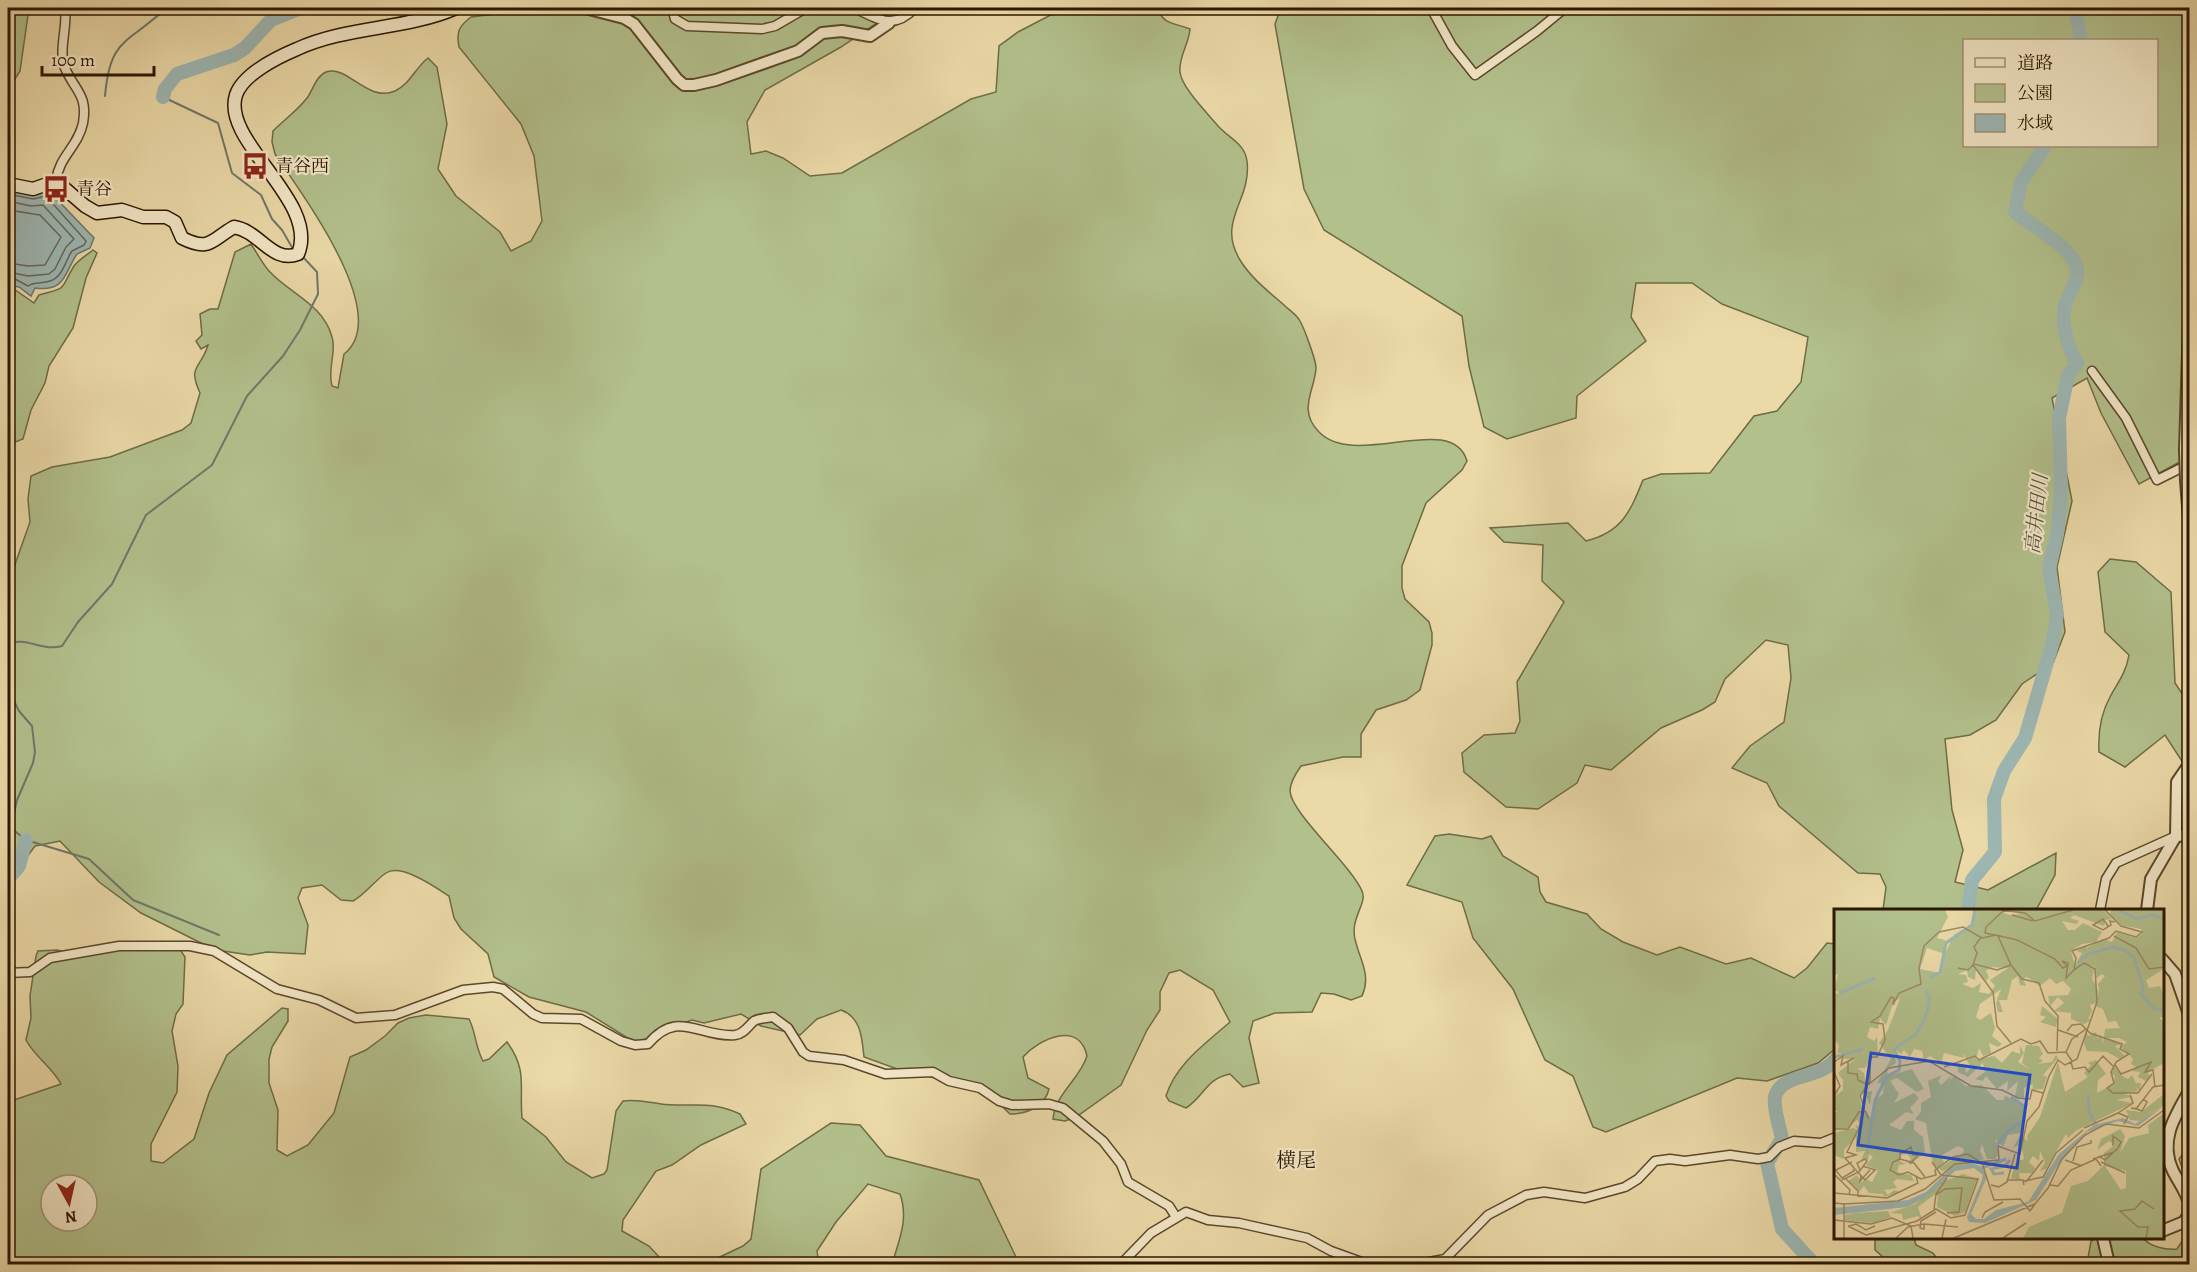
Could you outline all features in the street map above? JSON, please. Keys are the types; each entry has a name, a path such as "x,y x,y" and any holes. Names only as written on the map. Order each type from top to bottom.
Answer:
{"main road":[{"path":"8,184 33,189 56,181 97,213 122,210 143,217 166,217 176,222 182,238 204,246 214,243 234,227 251,233 281,257 288,258 298,254 303,243 298,217 237,120 236,94 244,82 311,42 409,23 456,8"}],"street":[{"path":"56,181 60,163 75,144 83,124 85,101 65,66 65,8"},
{"path":"585,8 624,18 634,24 677,79 684,84 694,86 798,51 822,33 842,31 870,36 889,23 900,21 915,8"},
{"path":"672,8 675,19 687,27 762,29 775,26 806,8"},
{"path":"854,8 889,23"},
{"path":"1431,8 1452,46 1475,75 1565,8"},
{"path":"2190,290 2185,449 2190,531"},
{"path":"2092,371 2126,418 2157,480 2190,464"},
{"path":"2147,909 2151,879 2176,836 2177,782 2190,763"},
{"path":"2100,909 2106,879 2116,863 2176,836 2190,835"},
{"path":"8,973 30,972 45,959 119,946 190,946 214,951 277,989 319,1000 356,1018 395,1015 463,990 493,987 509,994 532,1014 542,1018 581,1019 621,1041 635,1045 648,1044 663,1028 679,1026 726,1035 739,1034 756,1020 773,1017 788,1028 803,1052 809,1056 844,1060 885,1074 933,1072 949,1081 980,1088 999,1101 1012,1105 1049,1104 1063,1108 1103,1141 1121,1164 1128,1182 1169,1206 1176,1217"},
{"path":"2164,959 2175,974 2190,1017"},
{"path":"2190,1090 2169,1131 2167,1150 2173,1170 2190,1206"},
{"path":"1419,1264 1445,1259 1488,1215 1526,1195 1544,1192 1585,1198 1625,1187 1638,1179 1655,1161 1670,1158 1685,1161 1730,1155 1758,1159 1769,1157 1779,1147 1794,1141 1821,1143 1834,1138"},
{"path":"1121,1264 1151,1233 1186,1212 1208,1220 1307,1238 1331,1251 1366,1264"},
{"path":"2164,1231 2184,1222 2190,1213"},
{"path":"2103,1239 2109,1264"}],"green space":[{"path":"8,8 29,8 20,71 8,90"},
{"path":"546,8 599,16 620,8 899,8 841,47 765,90 747,122 751,154 766,151 783,158 810,176 842,173 971,99 996,92 999,46 1018,32 1064,8 1158,8 1166,21 1190,29 1180,67 1185,85 1196,101 1246,155 1245,188 1233,222 1234,246 1249,273 1295,315 1302,325 1316,368 1308,408 1313,424 1319,432 1335,442 1356,445 1423,439 1443,440 1458,447 1467,461 1462,470 1426,503 1402,566 1402,588 1405,599 1429,622 1432,633 1432,645 1420,690 1406,700 1376,710 1361,734 1361,757 1343,757 1301,766 1290,788 1293,801 1300,812 1346,867 1362,891 1363,896 1354,934 1364,969 1365,989 1362,996 1351,1000 1334,994 1321,993 1312,1012 1275,1013 1253,1021 1249,1038 1259,1083 1243,1087 1230,1074 1215,1080 1186,1108 1169,1101 1166,1096 1184,1064 1230,1022 1213,990 1180,970 1169,973 1160,992 1160,1010 1147,1030 1121,1085 1076,1117 1065,1121 1053,1119 1055,1110 1087,1056 1083,1045 1076,1038 1058,1036 1048,1039 1023,1057 1028,1078 1049,1089 1039,1105 1022,1113 1010,1114 984,1089 900,1070 864,1057 857,1023 848,1013 841,1010 817,1019 800,1035 761,1026 741,1014 704,1023 692,1020 670,1028 660,1036 636,1041 586,1012 529,997 494,977 488,954 461,929 454,918 449,896 418,877 400,871 386,873 353,901 341,900 322,885 302,888 298,898 308,925 305,954 267,952 250,955 223,951 201,943 141,913 99,882 60,841 35,846 8,883 8,574 13,570 30,522 28,499 31,476 52,467 110,457 182,430 191,423 200,393 196,384 195,372 208,345 201,349 196,341 202,335 200,314 210,309 218,309 235,252 251,244 269,271 314,308 328,326 333,343 332,386 338,388 344,354 356,336 358,312 351,284 338,254 275,154 272,142 273,131 295,111 309,95 317,80 326,72 342,73 366,88 385,93 400,88 428,58 437,67 447,124 438,169 456,196 500,232 511,251 531,241 542,221 534,156 521,124 459,47 458,33 461,26 471,17"},
{"path":"1281,8 2189,8 2190,260 2186,260 2182,284 2190,288 2189,457 2139,484 2101,413 2087,378 2052,398 2072,501 2057,567 2065,632 2053,663 2022,684 1996,720 1970,735 1945,739 1952,810 1963,850 1955,882 1988,890 2056,853 2055,875 2037,909 1883,909 1886,887 1880,874 1858,873 1779,806 1767,783 1732,768 1750,746 1784,722 1791,678 1788,645 1766,640 1725,679 1715,702 1661,728 1611,770 1585,765 1577,783 1538,809 1506,807 1464,772 1462,753 1484,735 1515,733 1520,721 1517,682 1564,602 1542,581 1543,545 1504,542 1490,528 1568,523 1586,541 1608,532 1623,519 1634,502 1643,480 1661,474 1710,473 1754,416 1777,411 1801,382 1808,337 1722,304 1692,283 1636,283 1631,317 1646,341 1577,396 1576,418 1507,439 1484,427 1469,366 1462,316 1324,230 1304,189 1275,24"},
{"path":"93,250 97,253 86,278 73,328 49,366 45,383 31,410 23,439 8,445 8,285 34,303 39,295 60,289 76,264"},
{"path":"2110,559 2136,562 2171,592 2175,683 2189,704 2189,772 2165,735 2125,767 2099,752 2102,717 2124,672 2129,655 2105,632 2098,572"},
{"path":"2189,773 2189,829 2182,813"},
{"path":"1449,834 1482,839 1491,836 1503,856 1538,877 1540,892 1546,902 1587,914 1601,929 1623,942 1657,955 1680,947 1726,964 1751,958 1794,978 1807,968 1827,943 1834,944 1834,1050 1818,1063 1767,1081 1737,1078 1606,1132 1593,1127 1573,1076 1545,1060 1513,989 1473,938 1462,902 1407,885 1435,836"},
{"path":"109,947 179,948 185,957 183,1004 176,1014 172,1031 178,1066 177,1092 151,1144 151,1161 163,1163 194,1139 209,1093 227,1055 282,1008 288,1009 288,1021 272,1047 269,1059 269,1083 278,1110 277,1150 287,1156 308,1145 334,1113 350,1057 366,1050 398,1023 426,1015 469,1019 483,1061 489,1059 507,1042 514,1052 520,1070 522,1118 546,1137 566,1162 592,1178 604,1174 607,1170 616,1111 623,1101 709,1105 740,1114 746,1124 701,1145 672,1165 656,1171 623,1220 622,1231 649,1246 661,1259 658,1264 8,1264 8,1102 61,1084 26,1040 31,1018 30,996 36,956 38,951 57,950 68,953"},
{"path":"831,1123 860,1125 886,1156 979,1180 1017,1259 1016,1264 892,1264 900,1238 903,1203 900,1194 868,1184 836,1222 817,1251 819,1264 705,1264 743,1246 751,1239 761,1169"},
{"path":"2189,1147 2189,1187 2179,1159"},
{"path":"2189,1231 2189,1264 2087,1264 2091,1241 2094,1239 2144,1239 2159,1247 2177,1249"},
{"path":"1875,1239 1914,1239 1916,1245 1933,1253 1941,1264 1891,1264 1875,1250"}],"water":[{"path":"8,187 47,189 94,238 90,248 77,254 63,280 53,287 35,288 31,296 19,287 8,285"}],"waterway":[{"path":"105,96 111,62 117,51 166,8"},
{"path":"163,97 165,89 177,74 234,55 245,48 271,20 301,8"},
{"name":"高井田川","path":"2075,8 2081,39"},
{"path":"163,97 218,123 232,173 261,195 272,219 282,230 293,249"},
{"name":"高井田川","path":"1968,909 1972,880 1995,852 1994,799 2004,771 2025,738 2052,645 2057,614 2049,569 2057,534 2061,493 2059,418 2068,375 2077,364 2066,336 2064,313 2076,280 2077,269 2071,256 2064,249 2015,212 2021,182 2044,147"},
{"path":"8,644 21,642 48,647 62,646 78,622 112,584 146,515 212,465 247,396 283,356 300,330 318,294 317,272 302,256"},
{"path":"8,689 19,711 32,726 35,752 33,763 17,800 11,828 26,840 89,859 133,900 219,935"},
{"path":"8,879 19,866 26,840"},
{"name":"高井田川","path":"1814,1264 1782,1229 1767,1163 1782,1139 1775,1107 1778,1089 1792,1080 1829,1066 1834,1061"}],"place":[{"name":"青谷西","path":"255,166"},
{"name":"青谷","path":"56,189"}],"district":[{"name":"横尾","path":"1296,1160"}]}
